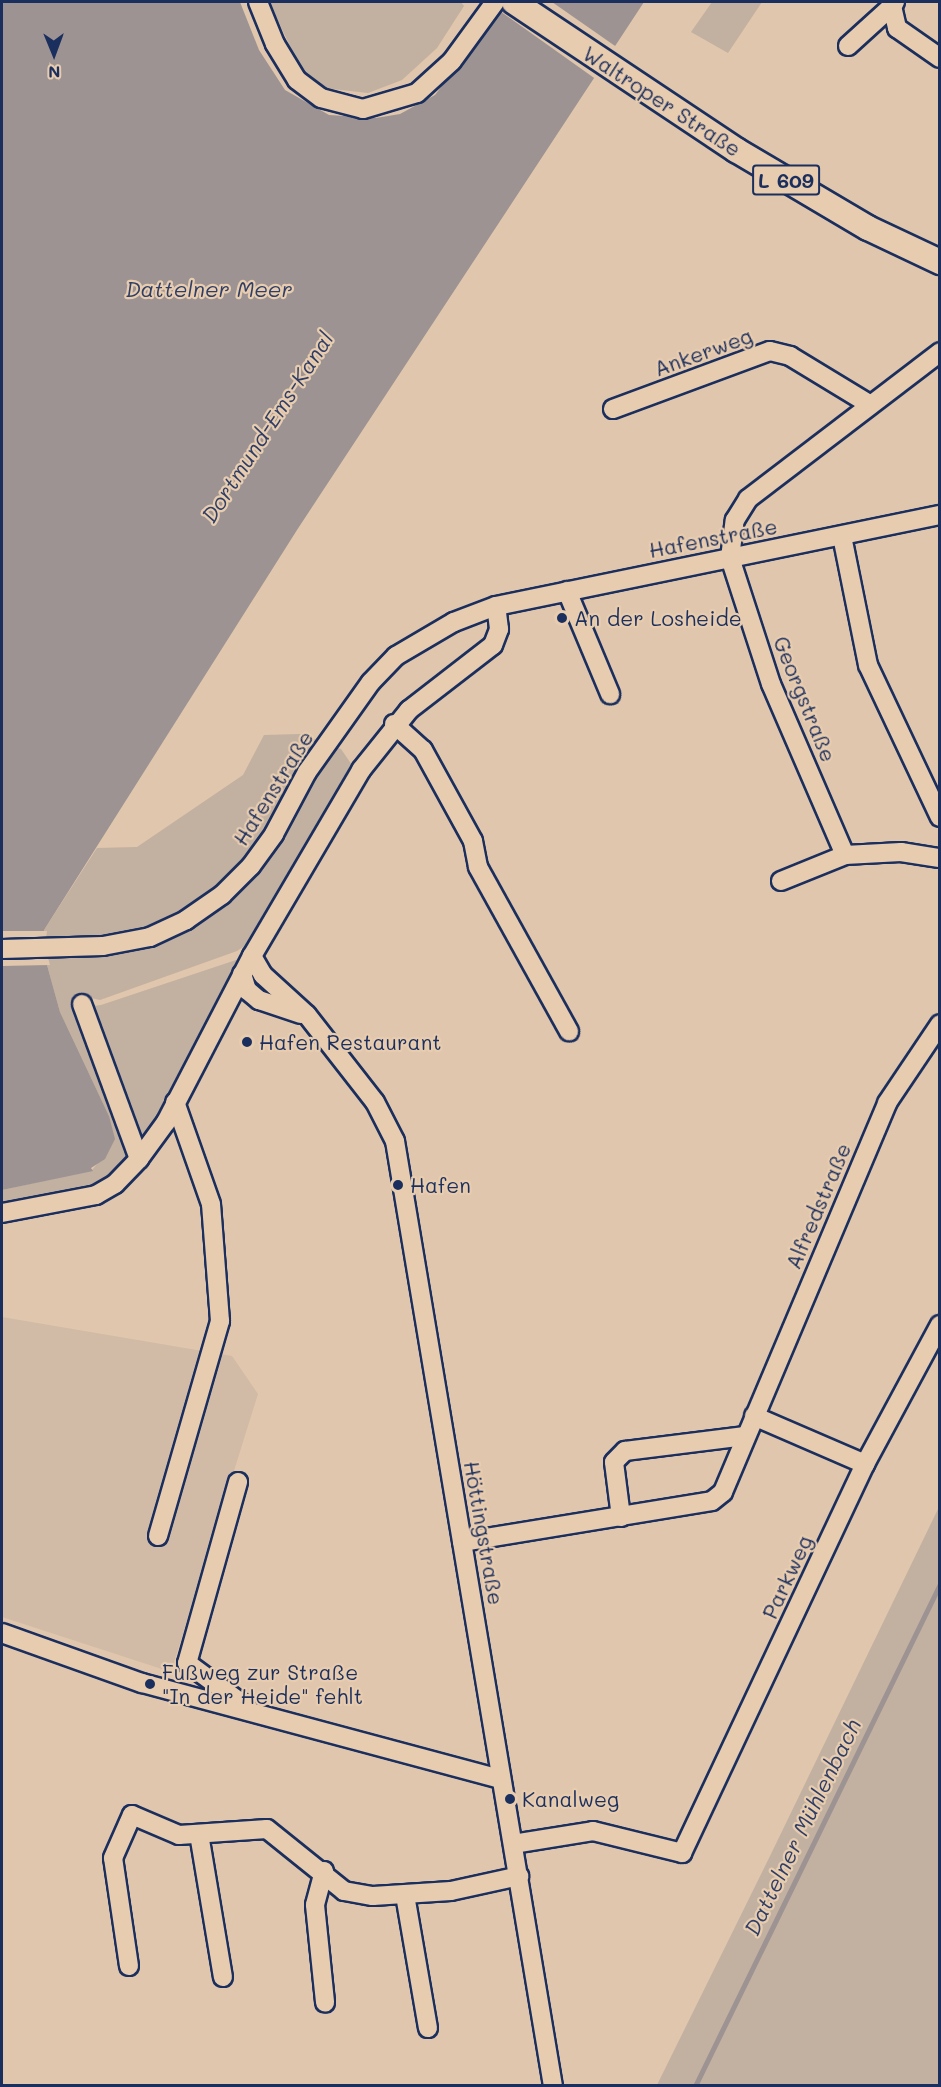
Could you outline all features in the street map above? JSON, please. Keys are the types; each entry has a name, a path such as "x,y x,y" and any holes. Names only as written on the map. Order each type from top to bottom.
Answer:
{"main road":[{"name":"Waltroper Straße","path":"514,2 639,88 868,228 939,262"}],"street":[{"path":"258,2 275,44 297,80 321,98 363,109 417,93 452,61 495,2"},
{"path":"848,46 894,4"},
{"path":"894,4 897,28 939,58"},
{"name":"Ankerweg","path":"612,409 770,351 790,356 869,404"},
{"path":"730,558 735,520 748,499 939,352"},
{"name":"Hafenstraße","path":"2,949 103,946 150,937 186,920 222,895 251,866 274,834 307,772 370,682 396,656 428,634 496,606 842,536 939,514"},
{"path":"842,536 868,665 939,817"},
{"name":"Georgstraße","path":"730,558 771,684 845,855"},
{"path":"567,591 610,694"},
{"path":"2,1213 96,1195 115,1184 139,1159 157,1134 252,956 361,770 394,724 424,696 493,645 500,629 496,606"},
{"path":"394,724 428,758 473,841 478,867 570,1030"},
{"path":"781,881 845,855 901,852 939,858"},
{"name":"Höttingstraße","path":"252,956 263,975 306,1015 375,1102 395,1141 493,1714 500,1779 519,1876 553,2085"},
{"path":"242,974 247,990 258,1000 306,1015"},
{"path":"82,1004 139,1159"},
{"name":"Alfredstraße","path":"462,1542 712,1502 723,1492 887,1103 939,1024"},
{"path":"158,1536 220,1321 211,1204 175,1102"},
{"name":"Parkweg","path":"513,1844 593,1831 682,1853 865,1464 939,1324"},
{"path":"754,1416 865,1464"},
{"path":"621,1517 614,1462 626,1451 745,1436"},
{"path":"238,1482 187,1663 256,1714"},
{"path":"2,1633 142,1683 500,1779"},
{"path":"129,1966 113,1858 132,1815 179,1835 267,1829 324,1871 344,1891 373,1896 451,1891 519,1876"},
{"path":"199,1834 223,1977"},
{"path":"324,1871 315,1905 325,2002"},
{"path":"405,1895 428,2028"}],"shaded area":[{"path":"269,2 461,2 464,6 437,48 402,80 368,93 323,88 300,67"},
{"path":"712,2 762,2 728,53 691,32"},
{"path":"300,734 341,749 354,768 249,943 237,951 100,1000 87,997 93,1006 101,1005 242,958 163,1121 100,1190 2,1209 2,1190 92,1170 103,1157 109,1116 60,1012 42,947 44,930 97,848 137,847 243,775 264,735"},
{"path":"2,1317 232,1356 258,1394 171,1672 2,1617"},
{"path":"939,1507 939,2085 657,2085 771,1854"}],"water":[{"name":"Dattelner Meer","path":"2,2 240,2 259,50 285,90 329,115 376,118 400,114 435,95 506,2 644,2 297,530 44,930 42,947 60,1012 109,1116 115,1139 105,1159 91,1168 93,1171 2,1190"}],"pier":[{"path":"502,2 552,2 618,48 597,80 497,9"},
{"path":"2,931 47,931 45,947 50,965 2,966"}],"waterway":[{"name":"Dattelner Mühlenbach","path":"695,2086 940,1584"}],"place":[{"name":"An der Losheide","path":"562,618"},
{"name":"Hafen Restaurant","path":"247,1042"},
{"name":"Hafen","path":"398,1185"},
{"name":"Fußweg zur Straße \"In der Heide\" fehlt","path":"150,1684"},
{"name":"Kanalweg","path":"510,1799"}],"water label":[{"name":"Dortmund-Ems-Kanal","path":"267,427"}]}
